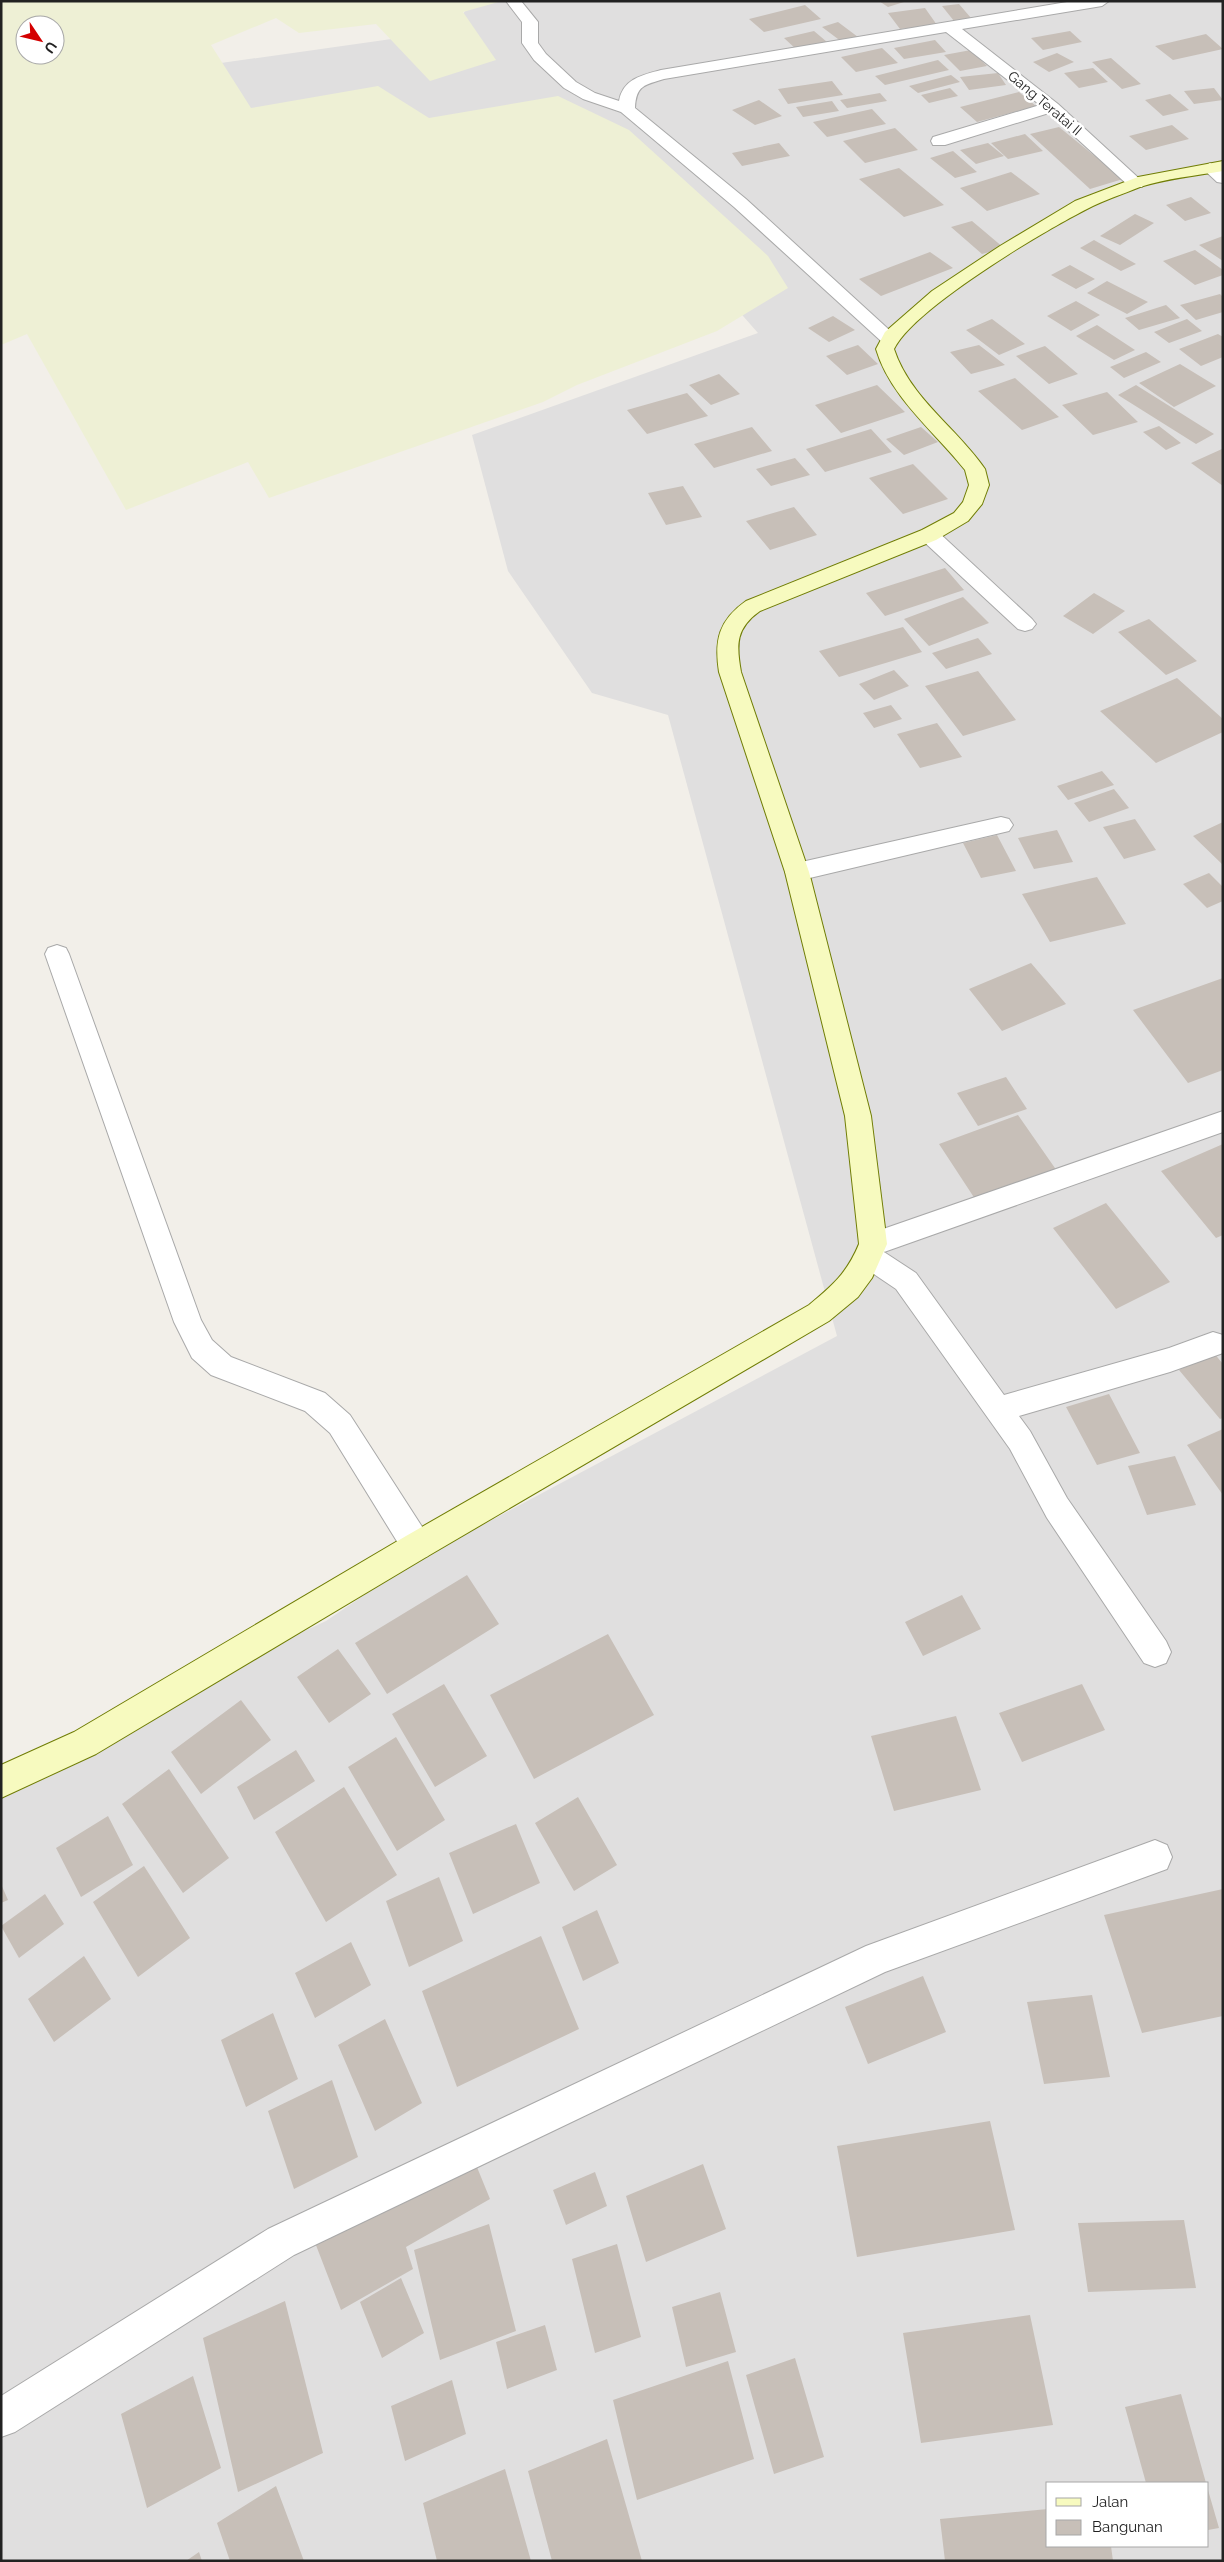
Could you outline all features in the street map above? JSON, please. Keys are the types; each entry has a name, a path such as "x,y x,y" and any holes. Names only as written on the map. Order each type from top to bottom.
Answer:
{"street":[{"path":"513,1 530,22 530,43 540,58 570,85 588,96 627,109 740,203 888,337"},
{"path":"627,109 627,95 631,88 637,83 660,75 1102,1"},
{"name":"Gang Teratai II","path":"950,27 1052,107 1136,183"},
{"path":"939,141 1052,107"},
{"path":"1,1782 85,1743 417,1546 819,1314 848,1289 871,1250 858,1116 797,872 734,688 727,654 732,626 739,616 752,606 929,535 960,517 972,504 979,485 975,469 962,450 908,391 896,373 887,358 884,346 888,337 943,292 1031,233 1082,204 1136,183 1218,171"},
{"path":"929,535 1025,624"},
{"path":"797,872 1001,825"},
{"path":"57,954 188,1322 202,1349 221,1366 278,1386 315,1402 340,1424 417,1546"},
{"path":"871,1250 1223,1121"},
{"path":"871,1250 906,1281 1020,1440 1057,1508 1154,1652"},
{"path":"998,1410 1170,1360 1213,1344"},
{"path":"1,2418 281,2242 878,1958 1155,1857"}],"shaded area":[{"path":"474,1 1223,1 1223,2561 1,2561 1,1772 326,1621 413,1562 837,1336 668,715 592,693 508,571 472,435 758,333 575,125 229,133 186,68 448,31"}],"green space":[{"path":"1,1 502,1 463,12 496,60 430,81 376,24 299,33 276,18 211,45 251,108 378,86 429,118 558,96 629,130 768,256 788,288 717,331 577,385 543,402 269,498 248,462 126,510 27,334 1,345"}],"building":[{"path":"879,1 904,1 904,2 888,7"},
{"path":"959,4 971,18 954,21 942,6"},
{"path":"805,5 821,19 764,32 749,19"},
{"path":"925,8 937,25 900,29 888,13"},
{"path":"838,22 858,37 842,42 822,27"},
{"path":"814,31 827,42 797,50 784,38"},
{"path":"1070,31 1082,42 1043,50 1031,38"},
{"path":"1206,34 1223,49 1173,60 1155,46"},
{"path":"935,40 946,52 904,59 894,48"},
{"path":"882,48 898,63 856,72 841,57"},
{"path":"971,50 987,66 960,71 944,55"},
{"path":"1057,53 1074,62 1049,72 1033,62"},
{"path":"1111,58 1141,84 1122,89 1092,62"},
{"path":"938,60 949,70 885,85 875,76"},
{"path":"1093,68 1108,82 1079,88 1064,73"},
{"path":"998,73 1006,85 969,90 960,77"},
{"path":"951,75 960,82 918,93 909,86"},
{"path":"832,81 843,95 788,104 778,89"},
{"path":"950,88 958,96 929,103 921,95"},
{"path":"1214,88 1223,100 1194,104 1184,91"},
{"path":"1019,92 1036,106 977,122 960,107"},
{"path":"880,93 887,101 847,108 840,100"},
{"path":"1170,94 1189,110 1163,116 1145,100"},
{"path":"759,100 782,116 755,125 732,110"},
{"path":"832,101 839,111 803,117 796,107"},
{"path":"872,109 886,124 827,137 813,122"},
{"path":"1172,125 1189,139 1146,150 1129,136"},
{"path":"1059,127 1123,179 1090,189 1030,134"},
{"path":"895,128 918,150 865,163 843,141"},
{"path":"1025,134 1043,151 1008,159 991,143"},
{"path":"779,143 790,156 742,166 732,153"},
{"path":"988,143 1004,156 976,164 960,150"},
{"path":"953,151 977,172 955,178 930,158"},
{"path":"899,168 944,205 904,217 859,179"},
{"path":"1011,172 1040,194 987,211 960,188"},
{"path":"1191,197 1211,213 1185,221 1166,205"},
{"path":"1135,214 1154,223 1120,245 1100,236"},
{"path":"972,221 1004,248 982,254 951,227"},
{"path":"1223,236 1223,261 1199,245"},
{"path":"1094,240 1136,264 1121,271 1080,248"},
{"path":"1195,250 1223,270 1223,275 1195,285 1163,261"},
{"path":"930,252 953,268 881,296 859,279"},
{"path":"1070,265 1095,279 1076,289 1051,275"},
{"path":"1107,281 1148,302 1127,314 1087,293"},
{"path":"1220,294 1223,297 1223,312 1196,320 1180,305"},
{"path":"1076,301 1100,315 1071,331 1047,316"},
{"path":"1166,305 1180,318 1139,330 1125,318"},
{"path":"833,316 855,330 829,342 808,328"},
{"path":"992,319 1025,344 999,355 966,330"},
{"path":"1187,319 1202,331 1169,343 1154,332"},
{"path":"1097,325 1135,350 1114,360 1076,336"},
{"path":"1218,334 1223,337 1223,357 1201,366 1179,349"},
{"path":"858,345 878,364 847,375 826,356"},
{"path":"979,345 1005,365 971,374 950,352"},
{"path":"1045,346 1078,374 1049,384 1016,356"},
{"path":"1146,352 1161,362 1124,378 1110,367"},
{"path":"1180,364 1216,386 1174,407 1139,383"},
{"path":"719,374 740,394 711,405 689,385"},
{"path":"1015,378 1059,417 1022,430 978,391"},
{"path":"877,385 905,412 841,433 815,405"},
{"path":"1136,385 1214,434 1196,444 1118,395"},
{"path":"1107,392 1138,422 1093,435 1062,405"},
{"path":"687,393 708,416 647,434 627,410"},
{"path":"1159,426 1181,443 1166,450 1143,432"},
{"path":"752,427 772,451 714,468 694,444"},
{"path":"921,427 938,442 904,455 886,439"},
{"path":"871,429 892,452 825,472 806,449"},
{"path":"1223,450 1223,486 1191,463"},
{"path":"795,458 810,475 771,486 756,469"},
{"path":"913,464 948,499 903,514 869,478"},
{"path":"683,486 702,517 666,525 648,493"},
{"path":"794,507 817,535 770,550 746,521"},
{"path":"945,568 964,590 885,616 866,593"},
{"path":"1094,593 1125,611 1093,634 1063,616"},
{"path":"963,597 989,623 929,646 904,619"},
{"path":"1149,619 1197,661 1166,675 1118,632"},
{"path":"903,627 922,652 839,677 819,651"},
{"path":"978,638 992,654 946,669 932,653"},
{"path":"894,670 909,686 874,700 859,684"},
{"path":"978,671 1016,720 963,736 925,686"},
{"path":"1177,678 1223,719 1223,732 1156,763 1100,711"},
{"path":"891,705 902,719 874,728 863,713"},
{"path":"937,723 962,757 920,768 897,734"},
{"path":"1102,771 1114,785 1068,800 1057,786"},
{"path":"1114,789 1129,808 1089,822 1074,803"},
{"path":"1135,819 1156,850 1124,859 1103,827"},
{"path":"1223,822 1223,865 1193,836"},
{"path":"1057,830 1073,862 1034,869 1018,838"},
{"path":"997,835 1016,871 981,878 963,843"},
{"path":"1209,873 1223,887 1223,901 1207,908 1183,884"},
{"path":"1097,877 1126,924 1050,942 1022,894"},
{"path":"1031,963 1066,1004 1002,1031 969,989"},
{"path":"1223,978 1223,1070 1188,1083 1133,1010"},
{"path":"1006,1077 1027,1109 978,1126 957,1093"},
{"path":"1018,1115 1057,1171 977,1202 939,1144"},
{"path":"1223,1144 1223,1235 1216,1238 1161,1171"},
{"path":"1106,1203 1170,1282 1116,1309 1053,1228"},
{"path":"1213,1352 1223,1364 1223,1418 1220,1419 1179,1370"},
{"path":"1109,1394 1140,1453 1097,1465 1066,1407"},
{"path":"1223,1429 1223,1495 1187,1445"},
{"path":"1175,1456 1196,1505 1147,1515 1128,1466"},
{"path":"467,1575 499,1624 387,1694 355,1643"},
{"path":"962,1595 981,1629 923,1656 905,1622"},
{"path":"608,1634 654,1715 534,1779 490,1695"},
{"path":"338,1649 371,1694 329,1723 297,1677"},
{"path":"444,1684 487,1756 435,1787 392,1714"},
{"path":"1082,1684 1105,1730 1022,1762 999,1713"},
{"path":"241,1700 271,1740 201,1794 171,1752"},
{"path":"956,1716 981,1790 894,1811 871,1736"},
{"path":"396,1737 445,1820 397,1851 348,1767"},
{"path":"296,1750 315,1781 254,1820 237,1787"},
{"path":"169,1769 229,1858 183,1893 122,1804"},
{"path":"344,1787 397,1875 326,1922 275,1832"},
{"path":"578,1797 617,1865 574,1891 535,1823"},
{"path":"108,1816 133,1865 81,1897 56,1848"},
{"path":"516,1824 540,1883 473,1914 449,1853"},
{"path":"144,1866 190,1938 138,1977 93,1902"},
{"path":"439,1877 463,1941 409,1967 386,1901"},
{"path":"1,1884 8,1900 1,1903"},
{"path":"1223,1889 1223,2016 1142,2033 1104,1915"},
{"path":"45,1894 64,1924 19,1958 1,1926"},
{"path":"597,1910 619,1963 583,1981 562,1927"},
{"path":"541,1936 579,2029 457,2087 422,1991"},
{"path":"351,1942 371,1985 315,2018 295,1973"},
{"path":"84,1956 111,1999 54,2042 28,1999"},
{"path":"923,1976 946,2032 868,2064 845,2007"},
{"path":"1092,1995 1110,2077 1044,2084 1027,2002"},
{"path":"273,2013 298,2079 246,2107 221,2040"},
{"path":"385,2019 422,2103 375,2131 338,2045"},
{"path":"332,2080 358,2157 294,2189 268,2111"},
{"path":"990,2121 1015,2230 857,2257 837,2146"},
{"path":"472,2155 490,2199 406,2247 413,2269 341,2310 314,2240"},
{"path":"703,2164 726,2229 646,2262 626,2196"},
{"path":"595,2172 607,2206 566,2225 553,2190"},
{"path":"1184,2220 1196,2288 1088,2292 1078,2223"},
{"path":"489,2224 516,2331 440,2360 414,2250"},
{"path":"617,2244 641,2337 595,2353 572,2259"},
{"path":"401,2278 424,2333 382,2358 360,2302"},
{"path":"720,2292 736,2352 686,2367 672,2307"},
{"path":"285,2301 323,2453 238,2492 203,2338"},
{"path":"1030,2315 1053,2425 921,2443 903,2333"},
{"path":"545,2325 557,2370 507,2389 496,2342"},
{"path":"795,2358 824,2457 774,2474 746,2375"},
{"path":"728,2361 754,2459 637,2500 613,2400"},
{"path":"193,2376 221,2468 147,2508 121,2414"},
{"path":"452,2380 466,2434 405,2461 391,2406"},
{"path":"1181,2394 1206,2482 1146,2482 1125,2407"},
{"path":"607,2439 642,2561 552,2561 528,2471"},
{"path":"505,2469 531,2561 437,2561 423,2503"},
{"path":"276,2486 304,2561 230,2561 217,2523"},
{"path":"1209,2493 1219,2528 1209,2530"},
{"path":"1046,2509 1046,2547 1111,2547 1113,2561 945,2561 940,2519"},
{"path":"199,2552 202,2561 186,2561"}]}
